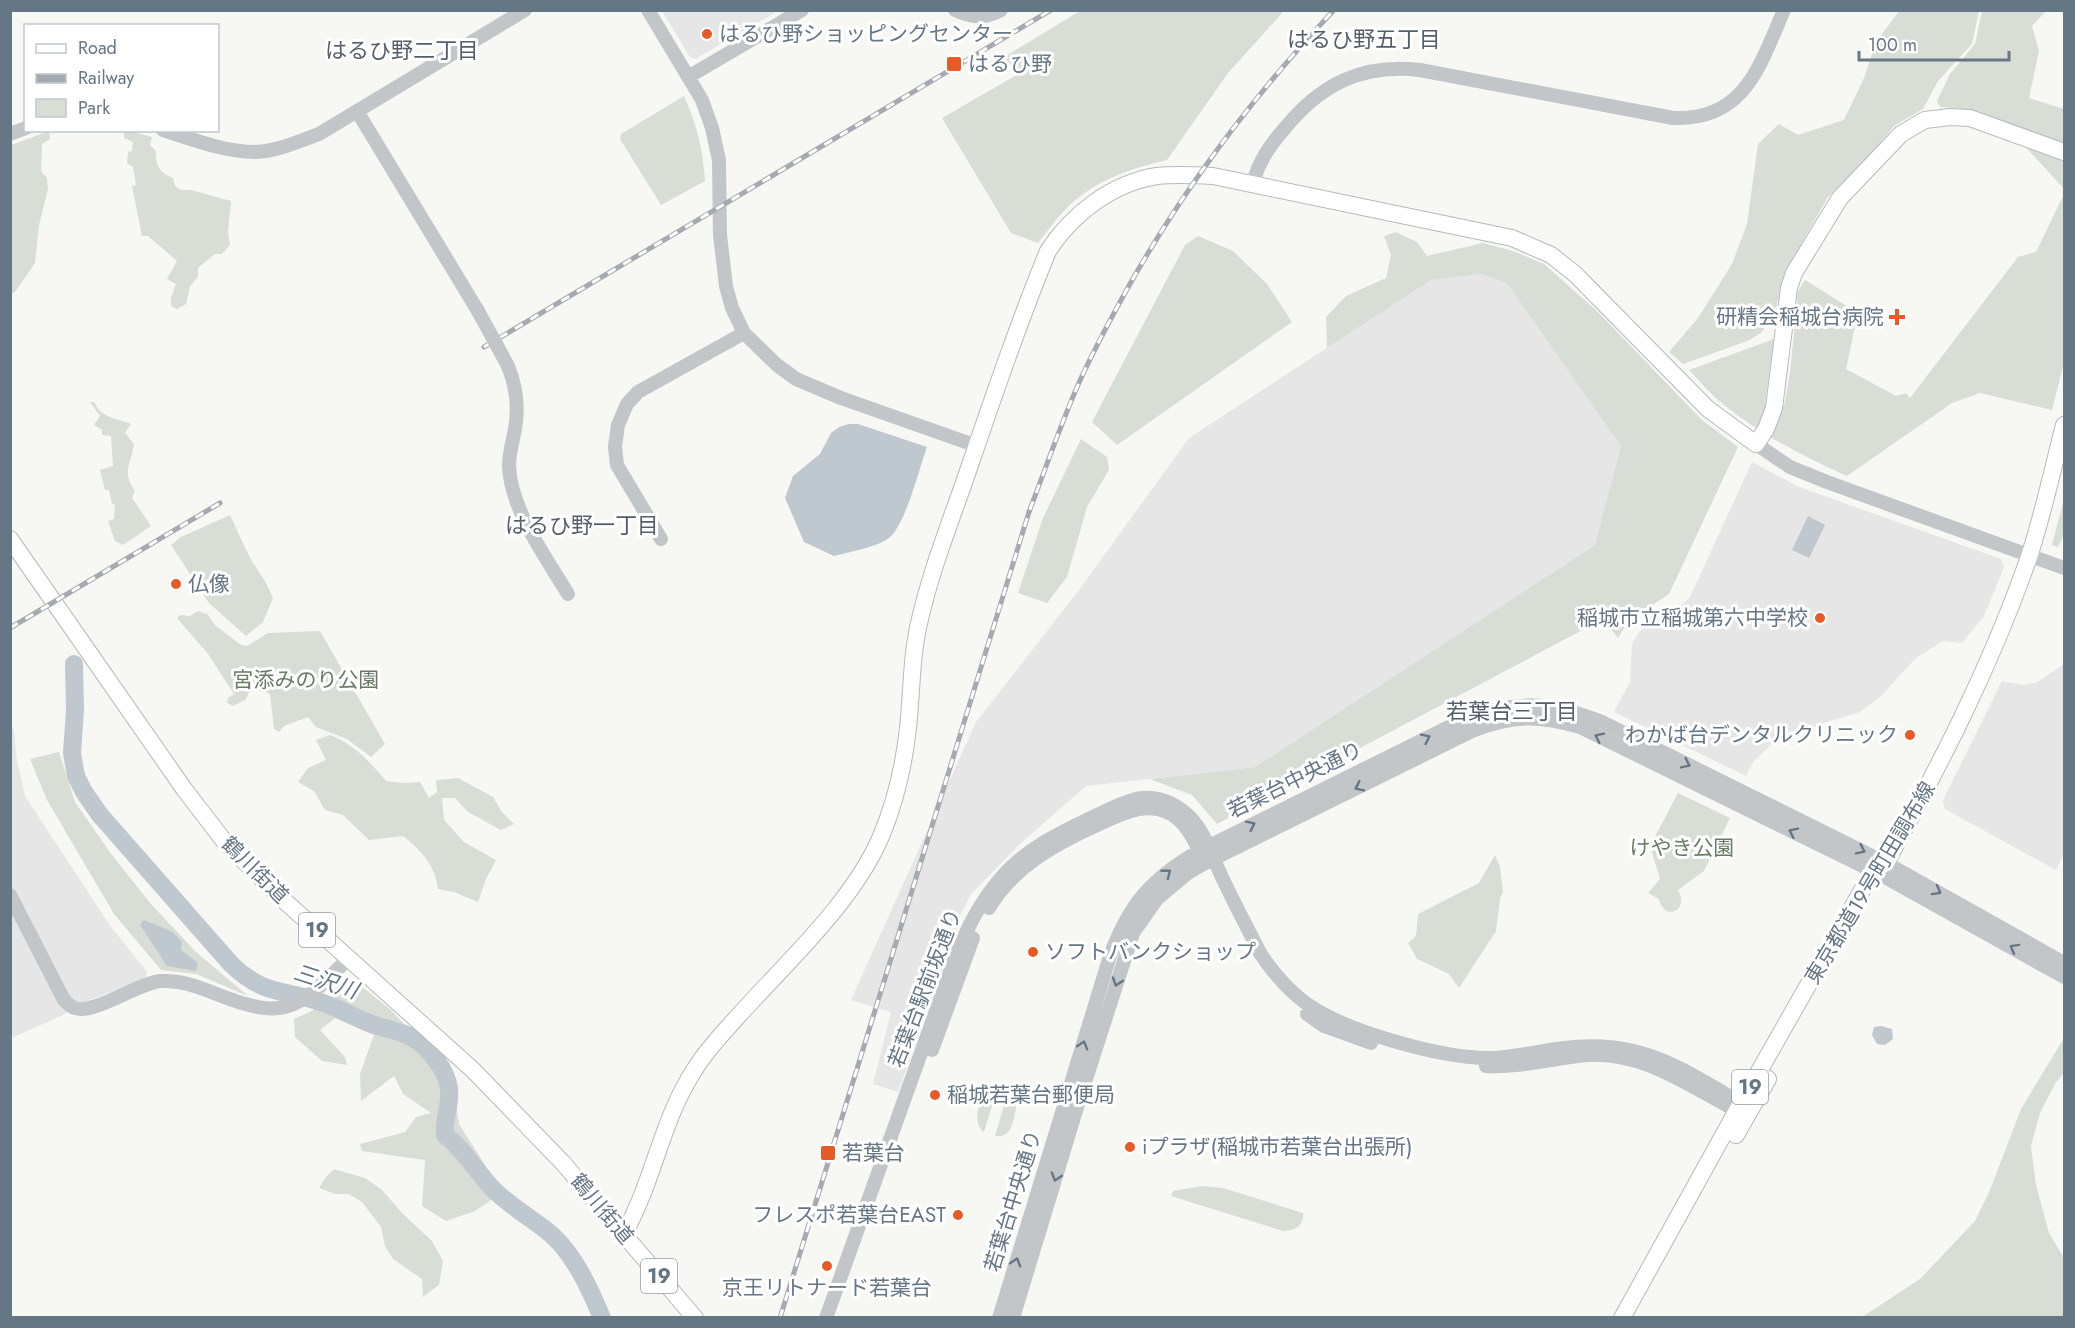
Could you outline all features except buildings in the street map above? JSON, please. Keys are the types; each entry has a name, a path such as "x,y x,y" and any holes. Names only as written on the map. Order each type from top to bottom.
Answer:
{"main road":[{"path":"623,1234 639,1205 670,1116 695,1068 721,1035 846,896 870,859 882,835 895,799 903,762 912,667 919,622 930,581 976,446 1048,251 1058,236 1094,202 1138,180 1156,176 1213,176 1512,238 1551,255 1575,274 1708,409 1756,444 1766,429 1774,408 1789,288 1794,273 1840,198 1900,134 1924,120 1958,116 1983,122 2064,152"},
{"name":"東京都道19号町田調布線","path":"1622,1317 1881,870 1957,732 2000,634 2029,556 2064,424"},
{"name":"鶴川街道","path":"10,539 157,751 218,833 246,865 473,1070 563,1163 695,1317"},
{"name":"東京都道19号町田調布線","path":"1634,1317 1742,1109"}],"street":[{"path":"170,132 225,148 254,152 276,149 319,134 525,10"},
{"path":"648,10 708,114 717,144 720,235 726,286 732,308 744,333 777,365 796,379 841,398 976,446"},
{"path":"688,77 802,10"},
{"path":"955,10 972,17 985,17 1001,10"},
{"path":"1253,183 1263,155 1309,102 1328,88 1351,77 1388,69 1420,70 1673,118 1688,119 1705,115 1737,98 1750,84 1758,71 1784,10"},
{"path":"357,111 478,311 508,366 515,388 517,410 509,453 512,481 524,521 568,594"},
{"path":"661,539 617,465 615,447 618,425 627,404 638,392 744,333"},
{"path":"1756,444 1790,467 1827,482 2064,568"},
{"name":"若葉台中央通り","path":"999,1317 1121,927 1134,905 1148,889 1184,860 1206,855 1467,718 1504,707 1527,705 1560,708 1602,722 1881,870"},
{"name":"若葉台駅前坂通り","path":"826,1317 955,958 971,921 986,896 1002,876 1040,844 1060,832 1120,804 1139,798 1152,798 1176,806 1187,814 1198,828 1206,855"},
{"name":"若葉台駅前坂通り","path":"836,1317 964,960 978,926 993,902 1010,881 1044,852 1063,841 1140,808 1151,808 1172,814 1206,855"},
{"path":"1206,855 1251,957 1265,976 1294,1004 1324,1026 1406,1053 1452,1064 1493,1067 1588,1055 1608,1055 1654,1066 1742,1109"},
{"name":"若葉台中央通り","path":"1013,1317 1133,933 1157,898 1206,855"},
{"path":"1881,870 2064,963"},
{"path":"1881,870 2064,977"},
{"path":"10,896 64,1000 76,1009 92,1008 143,985 171,981 193,984 255,1008 291,1006 316,990 349,958"}],"shaded area":[{"name":"はるひ野ショッピングセンター","path":"662,11 778,11 695,59 690,57"},
{"path":"1481,274 1508,283 1622,446 1595,545 1255,767 1086,786 1021,843 971,894 959,918 959,925 898,1092 873,1084 891,1012 851,1000 976,722 1079,590 1189,438 1431,280"},
{"path":"849,424 858,424 927,447 912,495 896,530 885,541 834,556 804,542 785,498 793,476 820,454 831,433"},
{"name":"稲城市立稲城第六中学校","path":"1752,462 1799,487 2001,559 2004,567 1984,616 1962,643 1943,641 1916,658 1878,699 1858,713 1829,721 1772,744 1754,761 1746,776 1614,712 1630,682 1632,644 1639,632 1653,621 1677,610 1690,597"},
{"path":"1808,516 1825,525 1809,558 1792,550"},
{"path":"2064,664 2064,853 2056,870 1945,809 1943,800 2002,681 2023,685 2036,683"},
{"path":"10,724 14,731 17,761 25,796 109,924 147,972 145,978 88,1001 61,1016 11,1038"},
{"path":"144,920 173,932 182,942 181,950 198,963 196,971 167,966 140,925"},
{"path":"1874,1027 1892,1029 1893,1039 1885,1045 1877,1044 1872,1035"}],"green space":[{"path":"1080,11 1284,11 1228,73 1167,160 1125,172 1099,184 1075,201 1038,243 1011,233 942,118 1015,76 1004,57"},
{"path":"1899,11 1979,11 1972,44 1938,81 1923,109 1894,126 1873,152 1828,197 1785,272 1776,308 1762,332 1750,340 1683,364 1669,352 1698,318 1732,264 1747,224 1758,144 1779,124 1798,135 1844,120 1864,78 1876,42"},
{"path":"1982,11 2046,11 2032,26 2039,51 2029,98 2064,109 2064,189 2001,120 1957,108 1940,107 1937,101 1950,74 1975,44"},
{"path":"684,96 699,138 705,181 661,205 620,139 621,134"},
{"path":"49,132 50,139 42,144 41,171 47,178 48,189 39,225 35,263 15,292 11,294 11,145"},
{"path":"119,132 134,132 152,137 150,145 156,151 159,168 173,178 175,186 181,190 191,190 231,201 228,232 230,245 222,254 215,254 198,268 198,277 190,286 186,304 177,309 171,306 176,284 167,279 177,261 148,236 142,236 132,186 136,185 133,167 127,163 128,152 132,151 133,142 124,138 124,133"},
{"path":"2064,194 2064,362 2052,410 1980,393 1952,403 1847,476 1751,425 1709,392 1689,370 1774,339 1765,404 1784,406 1790,373 1798,291 1805,280 1858,313 1846,369 1896,396 1906,393 1910,398 2018,257 2036,252"},
{"path":"1396,232 1417,242 1427,256 1483,243 1513,251 1544,264 1598,312 1702,420 1738,447 1669,594 1629,620 1618,638 1603,619 1217,824 1192,795 1150,779 1255,767 1595,545 1621,446 1507,283 1481,274 1431,280 1327,348 1326,317 1346,296 1386,278 1391,255 1384,236"},
{"path":"1198,236 1233,251 1267,284 1292,322 1117,445 1092,422 1185,245"},
{"path":"90,402 94,402 105,415 131,424 125,433 134,444 128,468 129,478 135,491 132,498 151,526 123,545 115,541 108,521 114,519 115,505 112,504 109,490 105,490 100,470 113,466 111,436 102,435 102,430 94,425 100,416"},
{"path":"1081,439 1107,457 1109,470 1087,507 1067,577 1047,603 1018,593 1043,518"},
{"path":"2064,499 2064,534 2058,547 2052,545"},
{"path":"230,515 250,558 273,598 263,622 246,636 209,603 171,545 181,537"},
{"name":"宮添みのり公園","path":"198,611 207,614 215,625 241,645 247,646 268,633 320,631 385,744 371,757 347,739 316,727 308,717 284,726 279,732 274,729 270,694 263,691 250,691 245,700 233,706 227,703 228,698 234,694 208,654 177,618 180,615 190,616"},
{"path":"330,735 354,748 386,781 420,782 429,798 437,792 436,780 458,778 493,797 502,812 514,824 501,830 468,812 455,798 442,798 444,820 464,842 496,860 478,902 454,892 438,889 430,865 416,847 403,836 369,840 343,815 325,810 314,791 298,782 308,768 326,760 316,740"},
{"path":"59,752 75,802 109,851 150,903 196,952 248,996 196,974 161,970 114,914 47,800 30,759"},
{"name":"けやき公園","path":"1678,793 1730,818 1704,871 1678,890 1681,904 1675,911 1670,912 1662,906 1659,899 1648,893 1660,879 1650,846"},
{"path":"1495,855 1500,867 1503,892 1496,931 1459,988 1449,974 1417,959 1408,943 1416,936 1418,914 1479,883"},
{"path":"340,981 360,985 392,1011 421,1043 449,1062 459,1124 485,1165 493,1199 475,1211 446,1221 422,1206 425,1160 362,1151 360,1144 405,1132 416,1117 431,1113 403,1094 394,1076 361,1101 360,1074 374,1035 335,1018 320,1030 345,1057 347,1065 322,1061 295,1037 294,1019 321,1005 331,996"},
{"path":"2064,1038 2064,1072 2040,1113 2031,1146 2036,1185 2049,1233 2064,1258 2064,1317 1862,1317 1920,1279 1975,1221 1990,1190 2021,1109"},
{"path":"990,1089 997,1089 984,1132 980,1128 977,1117 980,1104"},
{"path":"1008,1092 1015,1096 1014,1119 1007,1133 995,1136"},
{"path":"334,1169 365,1178 382,1190 401,1212 432,1241 443,1261 439,1285 423,1297 422,1279 393,1259 385,1246 381,1227 362,1202 349,1194 335,1194 319,1188"},
{"path":"1203,1186 1223,1188 1303,1213 1302,1222 1294,1229 1283,1231 1171,1196 1173,1191"}],"waterway":[{"name":"三沢川","path":"74,664 75,710 72,753 76,776 100,815 231,964 254,982 264,987 335,1007 363,1021 403,1033 425,1048 441,1067 448,1082 445,1135 459,1147 494,1190 560,1243 581,1274 602,1318"}],"railway":[{"path":"484,347 1051,10"},
{"path":"780,1318 1029,512 1071,401 1126,291 1171,216 1221,144 1275,76 1334,10"},
{"path":"10,628 220,503"}],"place":[{"name":"はるひ野ショッピングセンター","path":"707,34"},
{"name":"はるひ野","path":"954,64"},
{"name":"研精会稲城台病院","path":"1897,317"},
{"name":"仏像","path":"176,584"},
{"name":"稲城市立稲城第六中学校","path":"1820,618"},
{"name":"わかば台デンタルクリニック","path":"1910,735"},
{"name":"ソフトバンクショップ","path":"1033,952"},
{"name":"稲城若葉台郵便局","path":"935,1095"},
{"name":"iプラザ(稲城市若葉台出張所)","path":"1130,1147"},
{"name":"若葉台","path":"828,1153"},
{"name":"フレスポ若葉台EAST","path":"958,1215"},
{"name":"京王リトナード若葉台","path":"827,1266"}],"district":[{"name":"はるひ野五丁目","path":"1364,39"},
{"name":"はるひ野二丁目","path":"402,50"},
{"name":"はるひ野一丁目","path":"582,525"},
{"name":"若葉台三丁目","path":"1512,711"}]}
